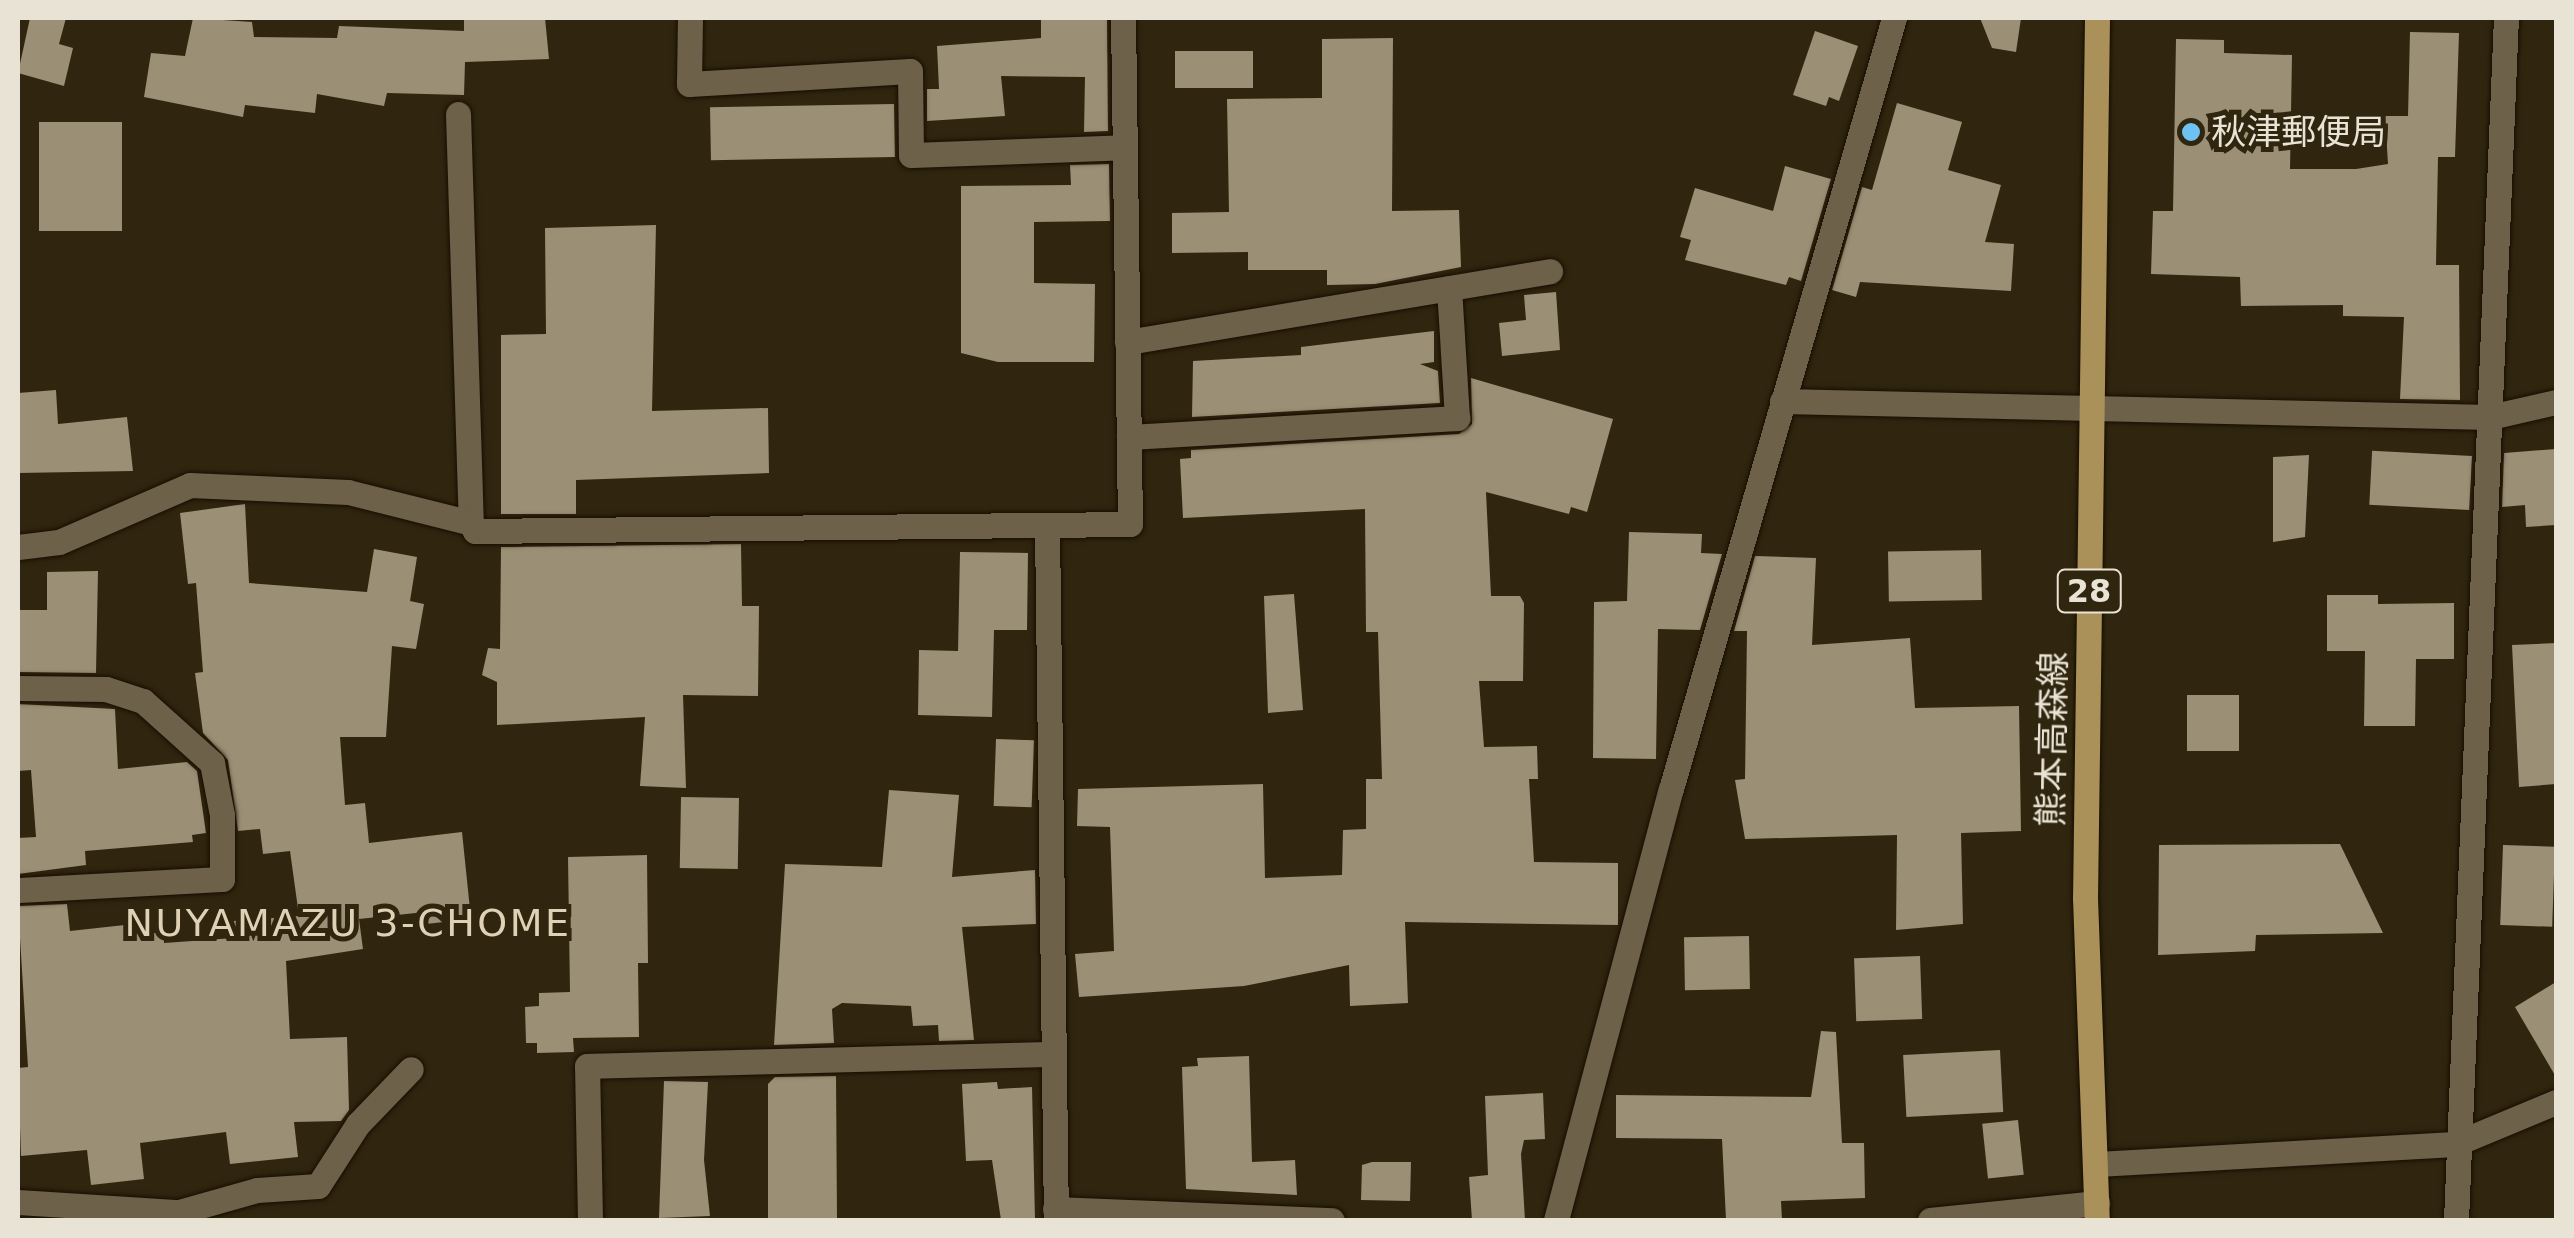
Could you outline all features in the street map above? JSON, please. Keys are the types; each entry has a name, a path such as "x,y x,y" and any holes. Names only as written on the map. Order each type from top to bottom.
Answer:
{"main road":[{"name":"熊本高森線","path":"2097,18 2085,898 2097,1212"}],"street":[{"path":"690,18 689,84 910,71 911,155 1125,148"},
{"path":"458,114 471,523 475,531 1130,524 1123,18"},
{"path":"1556,1220 1782,401 1894,18"},
{"path":"2456,1220 2455,1144 2506,18"},
{"path":"1127,342 1550,271"},
{"path":"1129,437 1457,418 1449,288"},
{"path":"1782,401 2490,417 2556,402"},
{"path":"18,547 60,542 190,485 348,492 471,523"},
{"path":"1047,527 1056,1215 1332,1220"},
{"path":"18,688 106,690 143,701 212,763 222,815 222,879 18,890"},
{"path":"590,1220 587,1066 1054,1054"},
{"path":"18,1202 179,1212 257,1190 318,1186 358,1124 411,1069"},
{"path":"2096,1164 2455,1144 2556,1102"},
{"path":"1930,1220 2097,1212"}],"building":[{"path":"30,18 66,18 59,44 73,48 64,86 18,73"},
{"path":"193,18 252,22 254,37 337,38 339,26 464,31 464,18 545,18 549,59 465,62 464,95 387,93 384,106 317,94 315,113 245,105 243,117 144,97 151,53 185,56"},
{"path":"1041,18 1107,18 1108,131 1084,132 1085,77 1001,76 1005,116 927,121 927,89 939,89 937,46 1041,38"},
{"path":"1980,18 2021,18 2016,52 1992,48"},
{"path":"1815,31 1858,46 1839,101 1829,97 1826,106 1793,95"},
{"path":"2410,32 2459,33 2455,157 2438,157 2436,265 2459,265 2460,400 2400,399 2404,317 2343,316 2343,305 2241,306 2240,277 2151,274 2153,211 2173,211 2176,39 2224,40 2224,53 2292,55 2290,169 2356,169 2388,164 2385,116 2408,116"},
{"path":"1393,38 1392,211 1459,210 1461,267 1375,284 1327,285 1327,270 1248,270 1248,252 1172,253 1172,213 1229,212 1227,99 1322,98 1322,39"},
{"path":"1175,51 1253,51 1253,88 1175,88"},
{"path":"1897,103 1962,122 1948,170 2001,185 1985,242 2014,244 2011,291 1860,282 1856,297 1832,290 1862,187 1872,190"},
{"path":"894,104 895,157 711,160 710,107"},
{"path":"39,122 122,122 122,231 39,231"},
{"path":"1109,164 1110,221 1034,222 1034,283 1095,284 1094,362 998,362 961,353 961,186 1071,185 1070,165"},
{"path":"1785,166 1831,179 1801,281 1789,277 1786,285 1685,260 1691,240 1680,237 1695,188 1773,211"},
{"path":"656,225 652,411 768,408 769,473 576,480 576,514 501,514 501,335 546,334 545,228"},
{"path":"1556,292 1560,350 1502,356 1499,323 1526,320 1524,295"},
{"path":"1434,331 1434,362 1420,364 1438,371 1440,403 1192,417 1193,361 1301,355 1301,347"},
{"path":"1471,378 1613,419 1587,512 1571,507 1569,514 1486,492 1491,596 1520,596 1524,603 1523,681 1479,681 1484,747 1537,746 1538,779 1529,779 1534,862 1618,863 1618,925 1405,922 1408,1003 1350,1006 1349,965 1244,986 1079,997 1075,954 1114,951 1110,827 1077,826 1078,789 1263,784 1265,878 1342,875 1343,830 1366,829 1366,779 1382,779 1378,632 1366,632 1365,509 1183,518 1180,459 1191,458 1191,450 1459,434 1472,424"},
{"path":"56,390 58,424 127,417 133,471 18,473 18,393"},
{"path":"2556,449 2556,525 2526,527 2525,505 2502,507 2504,453"},
{"path":"2372,451 2472,456 2469,510 2369,505"},
{"path":"2309,455 2305,537 2273,542 2273,457"},
{"path":"245,504 249,583 367,592 374,549 417,557 410,601 424,604 416,649 392,646 386,737 340,737 345,805 365,803 369,843 462,832 471,919 426,924 425,912 359,919 363,949 286,961 290,1039 347,1037 349,1110 341,1121 294,1122 298,1157 230,1164 226,1132 140,1143 144,1179 91,1185 87,1150 21,1156 18,1068 28,1067 18,906 67,904 70,931 143,923 144,934 164,932 164,943 234,938 233,921 299,916 290,851 263,854 260,829 238,831 228,760 203,733 195,673 203,672 196,583 188,584 180,513"},
{"path":"1629,532 1702,534 1701,553 1722,554 1700,630 1658,629 1656,759 1593,758 1594,602 1627,601"},
{"path":"741,544 742,606 759,606 758,696 683,695 686,788 640,786 645,717 497,725 497,682 482,675 488,648 500,649 501,547"},
{"path":"1981,550 1982,600 1889,602 1888,552"},
{"path":"960,552 1028,553 1027,630 994,630 992,717 918,715 919,650 958,651"},
{"path":"1755,556 1816,558 1812,645 1910,638 1915,708 2019,706 2021,831 1961,833 1963,924 1896,930 1897,835 1745,839 1735,780 1745,779 1747,631 1734,631"},
{"path":"98,571 96,673 18,672 18,610 47,610 47,572"},
{"path":"1294,594 1303,710 1268,713 1264,596"},
{"path":"2327,595 2378,595 2378,604 2454,603 2454,659 2416,659 2415,726 2364,726 2365,651 2327,651"},
{"path":"2556,643 2556,784 2519,787 2512,645"},
{"path":"2187,695 2239,695 2239,751 2187,751"},
{"path":"18,704 115,709 118,769 187,762 197,771 206,833 192,835 193,842 85,851 86,865 18,874 18,838 36,837 31,770 18,771"},
{"path":"996,739 1034,740 1032,807 994,806"},
{"path":"889,790 959,795 952,877 1035,870 1036,924 962,927 974,1040 939,1041 938,1025 913,1026 911,1006 842,1003 832,1009 834,1043 774,1045 785,864 882,867"},
{"path":"681,797 739,798 738,869 680,868"},
{"path":"2340,844 2383,933 2256,935 2255,951 2158,955 2159,845"},
{"path":"2503,845 2555,847 2552,927 2500,925"},
{"path":"647,855 648,963 638,963 639,1037 573,1038 574,1052 537,1053 537,1043 526,1043 525,1007 539,1006 539,993 570,992 568,857"},
{"path":"1749,936 1750,989 1685,990 1684,937"},
{"path":"1920,956 1922,1019 1856,1021 1854,958"},
{"path":"2556,982 2556,1077 2515,1007"},
{"path":"1821,1031 1836,1032 1842,1143 1864,1143 1865,1198 1781,1201 1782,1220 1726,1220 1722,1139 1616,1138 1616,1095 1811,1097"},
{"path":"2000,1050 2003,1112 1906,1117 1903,1055"},
{"path":"1249,1056 1252,1162 1295,1160 1297,1195 1186,1189 1182,1067 1198,1066 1197,1058"},
{"path":"836,1076 837,1220 768,1220 768,1084 775,1077"},
{"path":"664,1081 708,1082 704,1160 710,1216 659,1218"},
{"path":"997,1082 998,1089 1032,1087 1035,1220 1001,1220 992,1160 966,1161 962,1084"},
{"path":"1543,1093 1545,1139 1524,1140 1521,1154 1525,1220 1472,1220 1469,1177 1488,1175 1485,1096"},
{"path":"2018,1120 2024,1175 1988,1178 1982,1124"},
{"path":"1411,1162 1410,1201 1361,1200 1362,1165"}],"place":[{"name":"秋津郵便局","path":"2191,132"}],"district":[{"name":"NUYAMAZU 3-CHOME","path":"348,924"}]}
